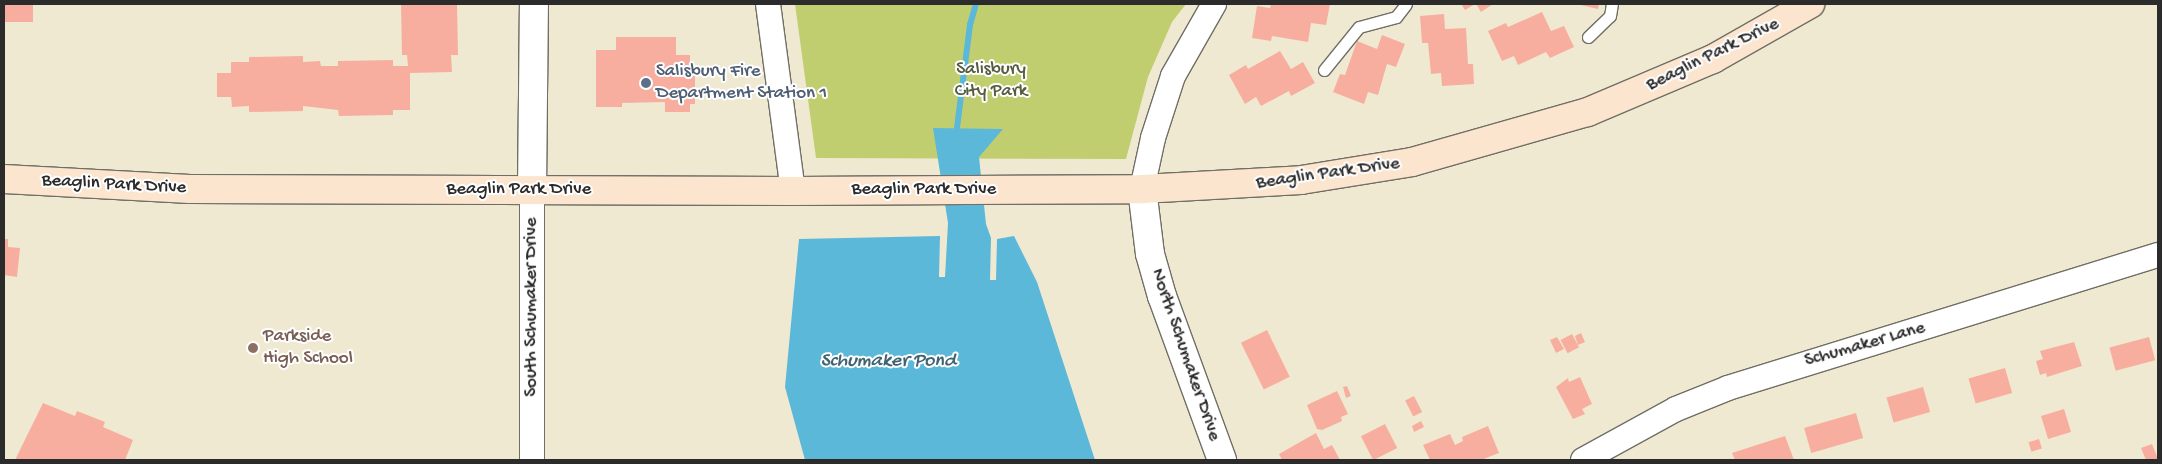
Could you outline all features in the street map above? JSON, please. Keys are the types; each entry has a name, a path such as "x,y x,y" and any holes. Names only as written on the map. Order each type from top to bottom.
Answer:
{"main road":[{"name":"Beaglin Park Drive","path":"4,179 190,189 1142,190 1220,186 1336,175 1412,162 1527,132 1588,112 1714,60 1810,4"}],"street":[{"name":"South Schumaker Drive","path":"532,460 534,4"},
{"path":"768,4 793,191"},
{"path":"1142,190 1153,138 1173,76 1214,4"},
{"name":"North Schumaker Drive","path":"1142,190 1150,254 1160,288 1222,460"},
{"name":"Schumaker Lane","path":"1583,460 1676,410 1737,385 2158,256"}],"lane":[{"path":"1324,70 1359,27 1396,17 1406,4"},
{"path":"1588,37 1610,16 1612,4"}],"green space":[{"name":"Salisbury City Park","path":"795,4 1186,4 1172,22 1148,77 1126,159 816,158"}],"water":[{"name":"Schumaker Pond","path":"933,128 1003,129 979,157 986,224 991,238 990,280 996,280 997,239 1014,236 1037,282 1095,460 805,460 785,387 799,239 940,236 939,277 945,277 948,223"}],"building":[{"path":"4,4 33,4 33,22 4,22"},
{"path":"401,4 457,4 458,55 451,55 452,72 410,73 410,110 393,110 393,115 339,116 338,110 303,106 303,111 249,112 249,106 232,107 231,97 217,97 217,73 231,73 231,62 249,62 249,57 303,56 303,62 320,61 321,66 338,66 338,61 393,60 393,66 408,66 407,55 402,55"},
{"path":"1271,4 1330,4 1326,25 1311,23 1308,42 1272,36 1271,41 1252,38 1257,6 1270,8"},
{"path":"1461,4 1475,4 1465,10"},
{"path":"1476,4 1493,4 1481,12"},
{"path":"1576,4 1599,4 1598,9"},
{"path":"1542,12 1551,31 1564,26 1574,47 1550,58 1546,52 1518,65 1514,56 1502,61 1488,31 1506,23 1508,27"},
{"path":"1444,14 1445,29 1466,28 1468,64 1473,64 1474,84 1442,86 1441,73 1431,74 1428,43 1422,43 1420,16"},
{"path":"1382,35 1405,44 1396,67 1387,64 1378,95 1368,92 1364,104 1333,92 1340,74 1345,75 1357,41 1377,49"},
{"name":"Salisbury Fire Department Station 1","path":"616,37 676,37 676,55 690,55 690,63 695,63 695,104 690,104 690,112 665,112 665,102 622,103 622,107 596,107 596,50 616,50"},
{"path":"1280,51 1291,69 1303,62 1315,83 1291,96 1289,91 1261,106 1256,97 1245,104 1229,75 1246,65 1248,69"},
{"path":"4,239 8,239 8,247 20,248 17,277 4,275"},
{"path":"1267,330 1290,377 1264,389 1241,343"},
{"path":"1581,333 1585,342 1578,345 1575,336"},
{"path":"1572,334 1579,347 1568,353 1561,340"},
{"path":"1557,337 1564,349 1556,353 1550,340"},
{"path":"2149,337 2155,360 2116,371 2109,348"},
{"path":"2074,342 2082,366 2047,377 2046,373 2040,375 2036,361 2043,359 2040,351"},
{"path":"2005,368 2012,393 1976,403 1968,378"},
{"path":"1580,377 1592,404 1582,409 1585,414 1573,419 1556,387 1568,378 1569,382"},
{"path":"1347,386 1351,396 1346,398 1343,387"},
{"path":"1923,387 1930,412 1894,422 1886,397"},
{"path":"1337,391 1348,414 1341,417 1342,421 1322,430 1317,429 1307,405"},
{"path":"1414,396 1422,412 1413,417 1405,401"},
{"path":"43,403 75,416 77,411 105,422 103,427 133,440 125,460 15,460"},
{"path":"2064,409 2071,432 2048,439 2041,416"},
{"path":"1856,413 1863,438 1811,453 1804,428"},
{"path":"1421,421 1424,427 1414,432 1412,426"},
{"path":"1385,424 1397,448 1373,460 1361,436"},
{"path":"1488,426 1499,453 1481,460 1430,460 1423,445 1450,434 1455,445 1463,441 1462,437"},
{"path":"1316,433 1324,449 1332,445 1340,460 1282,460 1279,454"},
{"path":"1785,436 1794,460 1735,460 1732,453"},
{"path":"2039,439 2042,449 2031,452 2028,442"},
{"path":"2152,444 2158,459 2146,460 2141,448"}],"waterway":[{"path":"957,128 970,25 976,4"}],"place":[{"name":"Salisbury Fire Department Station 1","path":"646,83"},
{"name":"Parkside High School","path":"253,348"}]}
